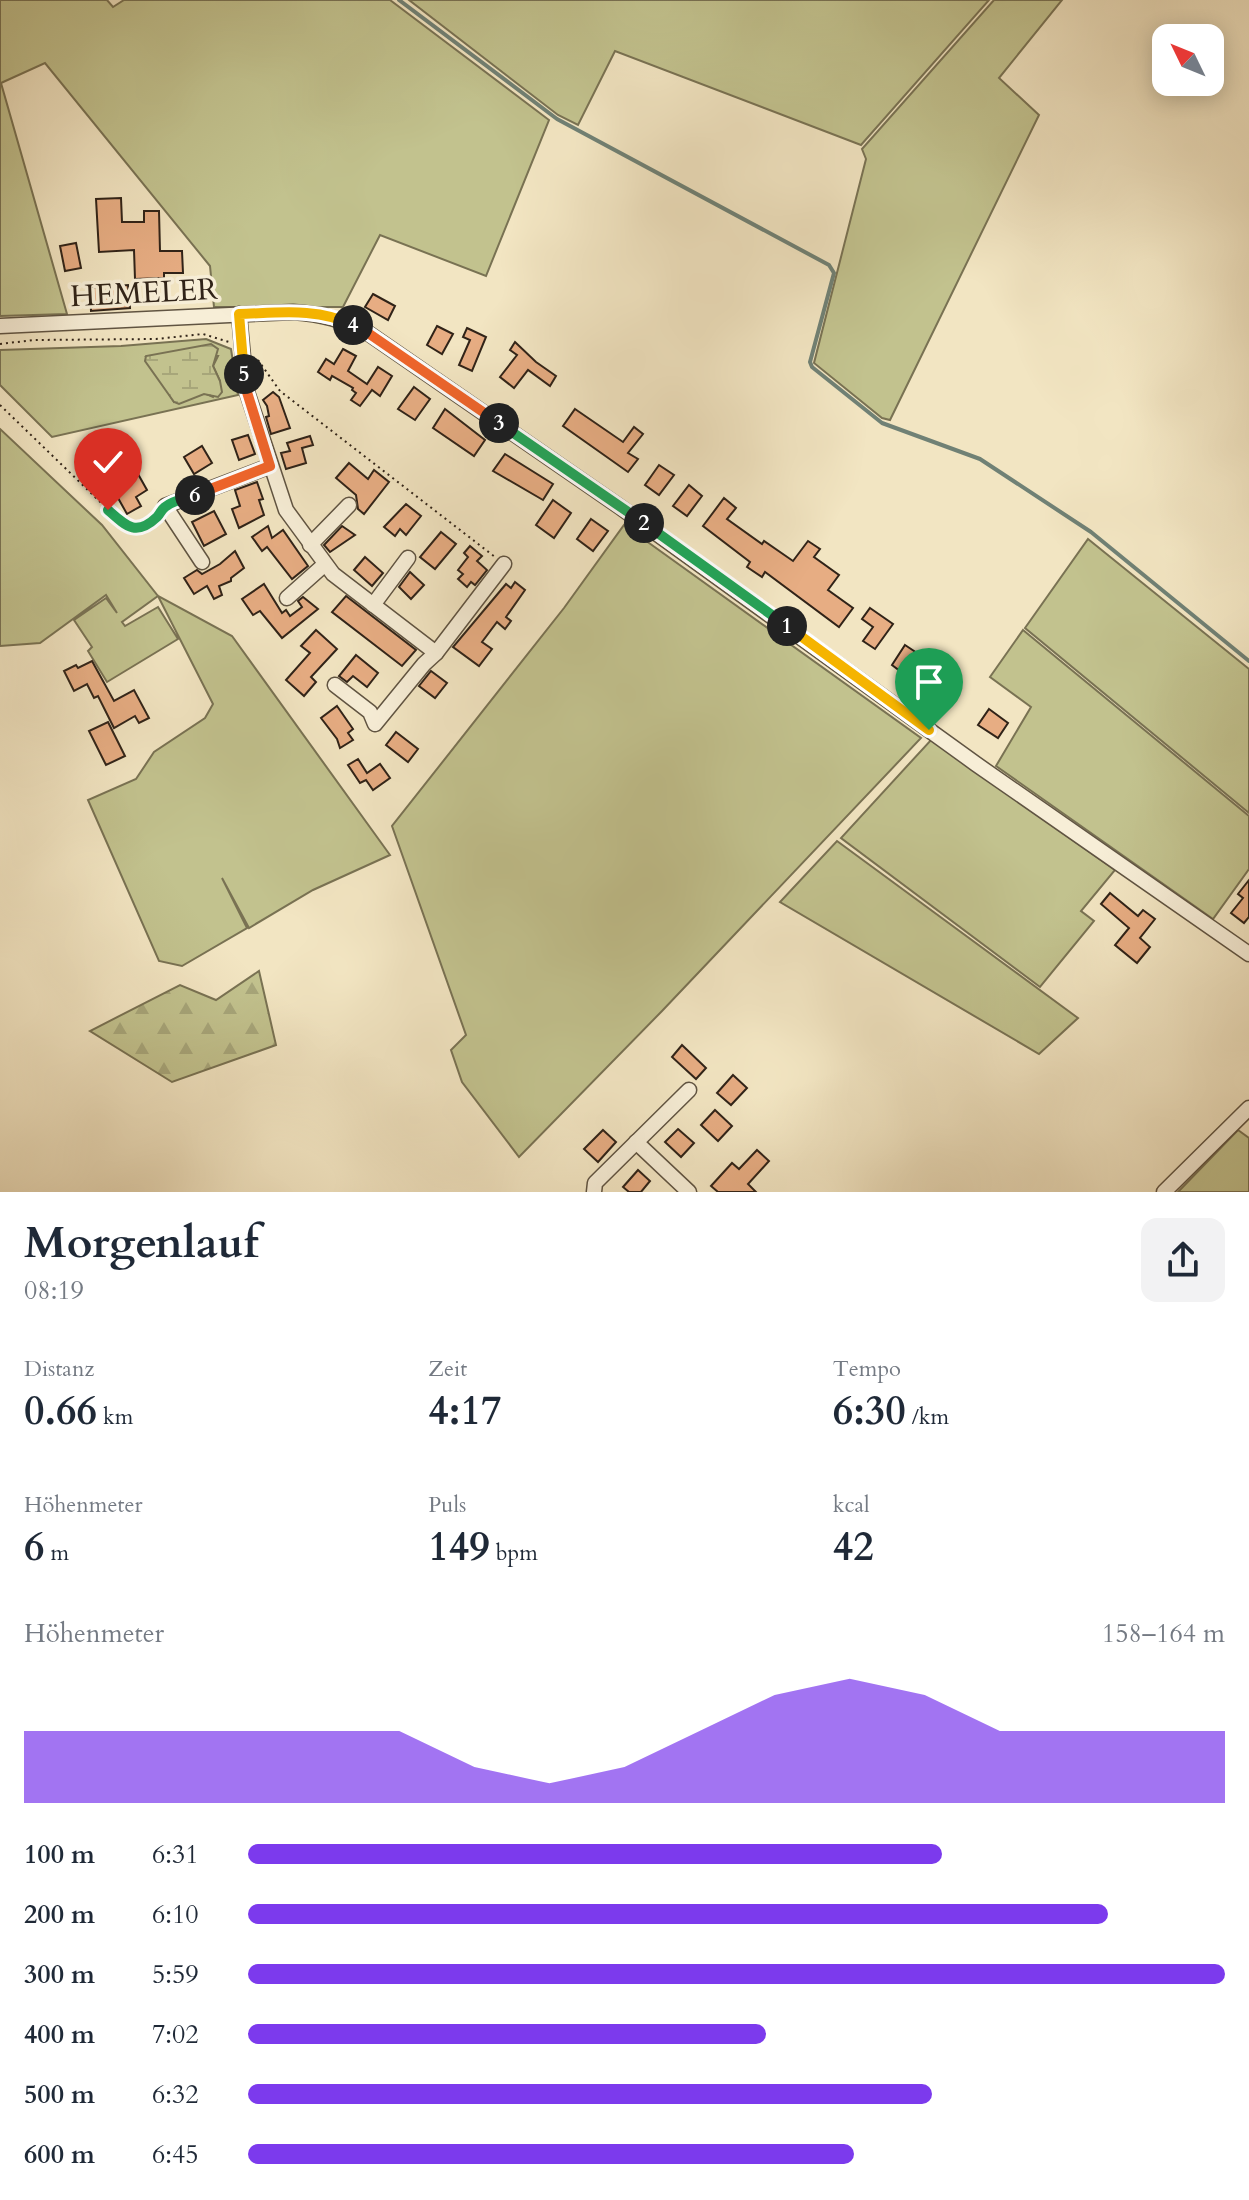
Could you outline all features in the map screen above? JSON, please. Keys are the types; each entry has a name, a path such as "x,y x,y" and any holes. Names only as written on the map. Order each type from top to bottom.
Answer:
{"street":[{"name":"HEMELER","path":"0,326 293,312 342,319 368,333 633,516 929,730 1249,954"},
{"path":"239,314 246,389 286,510 324,565 436,653"},
{"path":"202,562 165,506 270,466"},
{"path":"310,545 349,505"},
{"path":"373,605 408,558"},
{"path":"335,685 370,712 375,724 436,653 504,564"},
{"path":"287,598 324,565"},
{"path":"594,1192 595,1183 689,1090"},
{"path":"1164,1192 1249,1108"},
{"path":"636,1142 689,1192"}],"path":[{"path":"0,405 123,524 133,529 139,528 156,518 165,506"}],"green space":[{"path":"0,0 107,0 113,7 124,0 390,0 549,120 486,276 380,235 343,307 214,307 210,266 45,63 1,83 67,314 0,316"},
{"path":"409,0 989,0 861,145 615,51 578,125 558,115"},
{"path":"994,0 1062,0 999,78 1039,115 890,420 882,418 814,363 866,159 862,149"},
{"path":"206,339 231,349 238,395 52,437 0,385 0,350 121,346","holes":["218,356 213,366 220,381 213,397 204,393 174,402 146,357"]},
{"path":"211,344 218,349 213,366 222,392 218,397 204,394 179,404 174,402 145,361 146,356"},
{"path":"0,429 102,525 158,596 122,622 125,626 158,607 178,639 107,682 88,651 92,647 74,620 106,598 117,613 106,595 40,643 0,646"},
{"path":"624,525 921,738 519,1157 462,1082 451,1050 466,1035 392,826 564,608"},
{"path":"1088,539 1249,669 1249,813 1025,628"},
{"path":"158,596 232,636 390,855 313,890 249,928 222,878 247,928 182,966 159,961 88,800 136,779 154,752 205,718 213,704"},
{"path":"1023,630 1249,816 1249,869 1213,919 996,766 1031,707 990,677"},
{"path":"931,740 1115,870 1081,911 1094,921 1040,987 841,838"},
{"path":"837,841 1078,1018 1039,1054 780,902"},
{"path":"259,971 276,1045 172,1082 90,1031 180,985 216,1000"},
{"path":"1238,1130 1249,1138 1249,1192 1178,1192"}],"building":[{"path":"121,198 122,222 144,222 144,211 159,211 160,251 182,251 183,273 164,273 164,278 135,279 134,250 99,252 96,199"},
{"path":"76,243 81,268 65,271 60,246"},
{"path":"128,285 130,308 91,311 90,288"},
{"path":"373,294 395,306 388,320 365,307"},
{"path":"437,326 453,334 442,354 427,345"},
{"path":"467,328 486,337 472,371 459,365 470,340 463,337"},
{"path":"515,342 556,376 550,386 528,370 514,388 500,377 517,355 510,350"},
{"path":"343,349 356,356 348,371 367,384 378,367 392,376 380,396 372,390 360,406 351,400 356,393 353,388 318,372 326,359 334,364"},
{"path":"414,387 430,399 415,420 398,409"},
{"path":"273,392 279,397 290,428 271,434 266,417 269,416 267,406 263,400"},
{"path":"445,409 485,440 474,456 433,428"},
{"path":"575,409 623,442 634,427 643,434 628,453 638,459 628,472 563,426"},
{"path":"248,435 255,454 239,460 232,440"},
{"path":"310,436 313,445 302,448 306,463 286,469 281,453 290,451 287,443"},
{"path":"202,446 212,463 194,474 184,457"},
{"path":"505,454 553,484 543,500 493,471"},
{"path":"349,463 368,479 374,470 389,482 364,514 358,509 356,495 336,478"},
{"path":"659,465 674,475 659,495 645,485"},
{"path":"138,474 147,490 136,497 141,506 127,514 113,489"},
{"path":"257,482 264,515 239,528 232,509 240,506 235,490"},
{"path":"689,485 702,496 687,516 673,506"},
{"path":"724,498 736,508 727,519 793,561 808,541 820,549 814,557 839,575 828,590 853,608 839,627 765,572 762,577 747,567 750,562 703,526"},
{"path":"553,500 571,513 554,538 536,525"},
{"path":"406,504 421,516 406,535 400,529 395,536 384,527"},
{"path":"214,511 226,534 204,546 192,522"},
{"path":"591,519 608,531 593,551 577,539"},
{"path":"268,526 272,538 283,530 308,566 292,579 267,547 262,551 252,537"},
{"path":"342,526 355,535 330,552 324,545"},
{"path":"441,532 456,544 435,569 420,557"},
{"path":"470,546 482,556 477,561 487,570 475,585 471,582 467,587 458,579 463,574 458,570 468,557 464,553"},
{"path":"235,551 244,568 231,581 219,586 222,595 214,599 207,586 194,594 184,578 197,570 202,574"},
{"path":"365,557 383,573 372,586 354,570"},
{"path":"410,572 424,585 411,599 399,587"},
{"path":"515,582 525,590 506,617 511,621 505,629 497,622 482,642 492,649 479,666 453,647 506,584 511,588"},
{"path":"264,584 282,613 286,610 290,616 302,607 298,601 303,597 318,609 282,638 260,611 253,615 242,599"},
{"path":"346,596 416,650 402,666 332,612"},
{"path":"870,608 893,624 875,649 863,641 873,627 862,619"},
{"path":"316,630 337,649 311,677 316,682 304,696 286,680 310,653 301,646"},
{"path":"905,645 923,657 913,671 904,665 900,671 892,665"},
{"path":"356,655 378,673 367,687 353,676 347,682 339,676"},
{"path":"92,661 114,701 134,690 149,718 139,723 135,716 114,728 98,696 94,698 87,684 74,691 64,671"},
{"path":"431,671 447,683 435,698 419,686"},
{"path":"944,677 959,688 940,712 926,701"},
{"path":"337,706 353,729 348,733 353,740 340,748 321,718"},
{"path":"989,709 1008,723 998,738 978,725"},
{"path":"108,722 125,756 106,765 89,731"},
{"path":"396,732 418,749 408,762 386,745"},
{"path":"358,759 367,773 380,764 390,778 373,790 366,780 360,783 348,765"},
{"path":"1249,880 1249,917 1244,923 1231,913 1243,898 1238,894"},
{"path":"1110,893 1138,916 1143,910 1155,919 1140,938 1150,947 1137,963 1115,945 1129,928 1101,904"},
{"path":"682,1045 706,1068 696,1079 672,1057"},
{"path":"733,1075 747,1088 731,1105 717,1093"},
{"path":"715,1110 732,1126 718,1141 701,1125"},
{"path":"678,1129 694,1143 681,1157 665,1142"},
{"path":"603,1130 616,1142 598,1162 584,1149"},
{"path":"757,1150 769,1161 748,1184 756,1192 718,1192 711,1186 732,1163 739,1169"},
{"path":"638,1170 650,1181 641,1192 629,1192 623,1187"}],"waterway":[{"path":"399,0 557,119 829,265 834,273 810,362 812,367 882,423 980,459 1091,532 1249,661"}],"route":[{"path":"108,510 123,524 133,529 139,528 156,518 165,506 270,466 246,389 239,314 293,312 342,319 368,333 620,507 929,730"}]}
